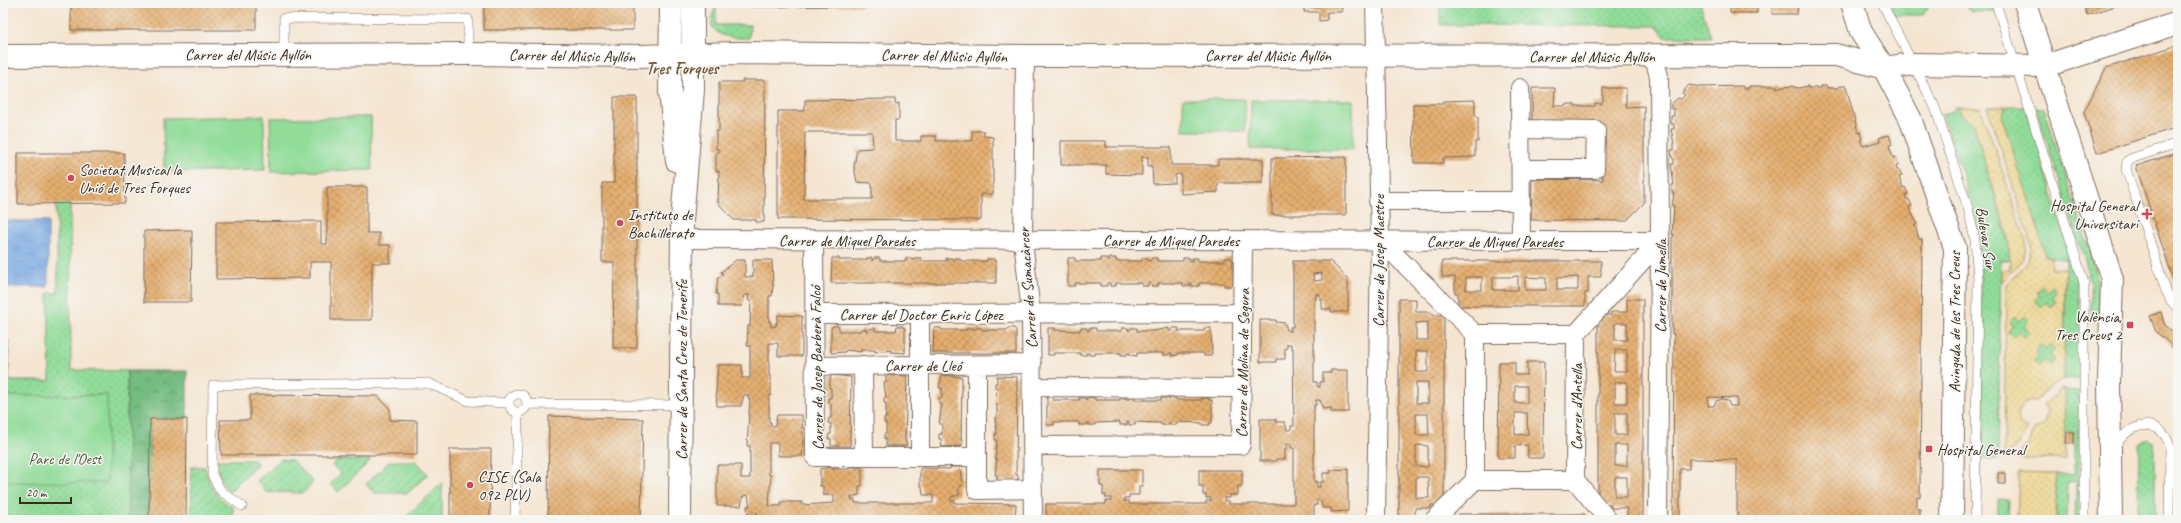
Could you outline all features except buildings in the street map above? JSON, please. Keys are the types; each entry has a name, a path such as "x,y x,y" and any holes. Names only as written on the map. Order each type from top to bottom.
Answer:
{"street":[{"name":"Carrer de Santa Cruz de Tenerife","path":"672,3 670,91 682,229"},
{"name":"Carrer de Santa Cruz de Tenerife","path":"680,520 682,229 693,90 693,3"},
{"name":"Carrer de Josep Maestre","path":"1375,3 1374,55 1380,240 1376,520"},
{"name":"Avinguda de les Tres Creus","path":"1852,3 1861,32 1884,68 1910,118 1955,248 1952,520"},
{"path":"2025,3 2112,279 2109,384 2111,520"},
{"path":"1884,68 1913,64 2045,66 2178,22"},
{"name":"Carrer del Músic Ayllón","path":"3,56 468,54 640,56 693,53 1025,56 1836,56 1884,68"},
{"name":"Carrer de Sumacàrcer","path":"1025,56 1023,240 1031,314 1033,520"},
{"name":"Carrer de Jumella","path":"1647,56 1655,62 1659,76 1660,241 1658,520"},
{"path":"1520,88 1522,241"},
{"path":"1521,129 1596,130 1595,169 1521,169"},
{"path":"1378,201 1521,201"},
{"name":"Carrer de Miquel Paredes","path":"682,229 814,239 1660,241"},
{"name":"Carrer de Josep Barberà Falcó","path":"814,239 815,457 977,457"},
{"name":"Carrer de Molina de Segura","path":"1032,446 1241,445 1243,240"},
{"path":"1380,240 1475,334 1576,334 1660,241"},
{"name":"Carrer del Doctor Enric López","path":"815,314 1242,313"},
{"path":"920,314 920,457"},
{"path":"1475,334 1475,480"},
{"name":"Carrer d'Antella","path":"1575,480 1576,334"},
{"name":"Carrer de Lleó","path":"815,366 1032,364"},
{"path":"863,365 864,457"},
{"path":"977,365 978,490 1033,489"},
{"path":"1032,387 1242,388"},
{"path":"1434,520 1475,480 1575,480 1608,520"}],"lane":[{"name":"Bulevar Sur","path":"1882,3 1935,107 1968,208 1975,240 1978,278 1975,520"},
{"path":"1996,3 2084,283 2084,520"},
{"path":"284,54 284,18 468,19 468,54"},
{"path":"2178,143 2130,159 2127,162 2126,169 2166,291 2170,301 2178,308"},
{"path":"242,506 226,497 216,485 212,475 213,385 428,383 468,401 509,403"},
{"path":"518,394 525,396 527,404 525,410 518,412 511,410 509,403 512,396 518,394"},
{"path":"527,404 681,405"},
{"path":"515,520 518,412"},
{"path":"2111,458 2119,438 2137,427 2147,425 2159,429 2167,436 2170,447 2169,520"}],"green space":[{"path":"1440,3 1700,3 1711,37 1665,37 1656,26 1440,25"},
{"path":"1889,3 1927,3 1928,8 1923,15 1894,15"},
{"path":"1964,3 1992,3 1995,11 1971,12"},
{"path":"716,7 716,25 750,25 749,38 733,38 719,33 714,29 712,24 712,16"},
{"path":"1183,99 1245,99 1245,131 1183,131"},
{"path":"1251,100 1353,100 1353,149 1250,149"},
{"path":"1954,107 1959,107 1961,114 1974,125 2009,244 2010,260 2001,260 1998,459 1981,459 1980,240 1962,172 1942,114 1955,110"},
{"path":"2005,107 2026,107 2076,275 2080,308 2081,378 2064,379 2066,258 2045,257 2040,235 2002,117"},
{"path":"2036,108 2044,108 2096,270 2100,315 2091,315 2090,285 2086,264"},
{"path":"264,116 265,170 164,172 163,118"},
{"path":"371,117 372,170 271,172 270,118"},
{"name":"Parc de l'Oest","path":"56,203 70,203 71,370 127,371 128,520 3,520 3,341 9,341 9,381 50,381 48,293 58,293"},
{"path":"2042,286 2052,286 2057,291 2057,302 2051,307 2041,308 2035,301 2040,296 2037,292"},
{"path":"2015,316 2024,316 2030,321 2029,332 2024,337 2014,337 2007,331 2012,326 2009,322"},
{"path":"2041,345 2050,345 2055,350 2055,360 2050,366 2040,366 2033,360 2038,355 2035,351"},
{"path":"127,371 187,371 187,419 150,419 149,520 128,520"},
{"path":"2064,390 2079,391 2079,520 2075,520 2076,481 2068,482 2067,520 2056,520 2056,474 2074,474 2074,432 2064,432"},
{"path":"107,395 107,483 3,482 3,396"},
{"path":"2148,439 2153,443 2155,450 2155,520 2138,520 2139,443"},
{"path":"281,459 292,460 313,482 303,493 266,492 257,481"},
{"path":"216,460 254,460 257,464 229,492 220,479"},
{"path":"337,460 371,460 338,492 330,484 341,474 332,465"},
{"path":"390,461 416,461 428,474 408,493 374,493 366,484"},
{"path":"191,467 205,467 214,491 222,500 233,507 233,520 194,520 192,517"},
{"path":"442,483 442,520 408,520 408,515"},
{"path":"1998,499 2009,500 2008,520 1998,520"}],"sand":[{"path":"1959,107 1981,108 2026,241 2026,247 2022,259 2001,282 2001,270 2010,270 2009,244 2006,230 1974,125 1961,114"},
{"path":"1987,107 2005,107 2002,117 2040,235 2045,257 2051,257 2051,268 2065,269 2064,379 2044,391 2036,401 2025,404 2021,407 2018,411 2019,421 2027,429 2019,444 2004,457 2006,284 2024,266 2031,250 2031,243","holes":["2042,286 2047,291 2052,286 2057,291 2052,297 2057,302 2051,307 2047,302 2041,307 2035,301 2040,296 2037,292","2024,316 2029,321 2024,326 2029,332 2024,337 2019,332 2014,337 2007,331 2012,326 2009,322 2015,317 2019,321","2041,345 2045,350 2051,345 2055,350 2050,355 2055,360 2050,366 2045,361 2040,366 2033,360 2038,355 2035,351"]},
{"path":"2064,388 2065,459 2015,459 2030,442 2034,430 2045,424 2048,412 2043,404"},
{"path":"2019,473 2056,474 2056,520 2017,520"}],"water":[{"path":"3,221 48,221 48,287 3,287"}],"place":[{"name":"Societat Musical la Unió de Tres Forques","path":"71,178"},
{"name":"Hospital General Universitari","path":"2147,214"},
{"name":"Instituto de Bachillerato","path":"620,223"},
{"name":"València, Tres Creus 2","path":"2130,325"},
{"name":"Hospital General","path":"1929,449"},
{"name":"CISE (Sala 092 PLV)","path":"470,485"}],"district":[{"name":"Tres Forques","path":"682,68"}]}
